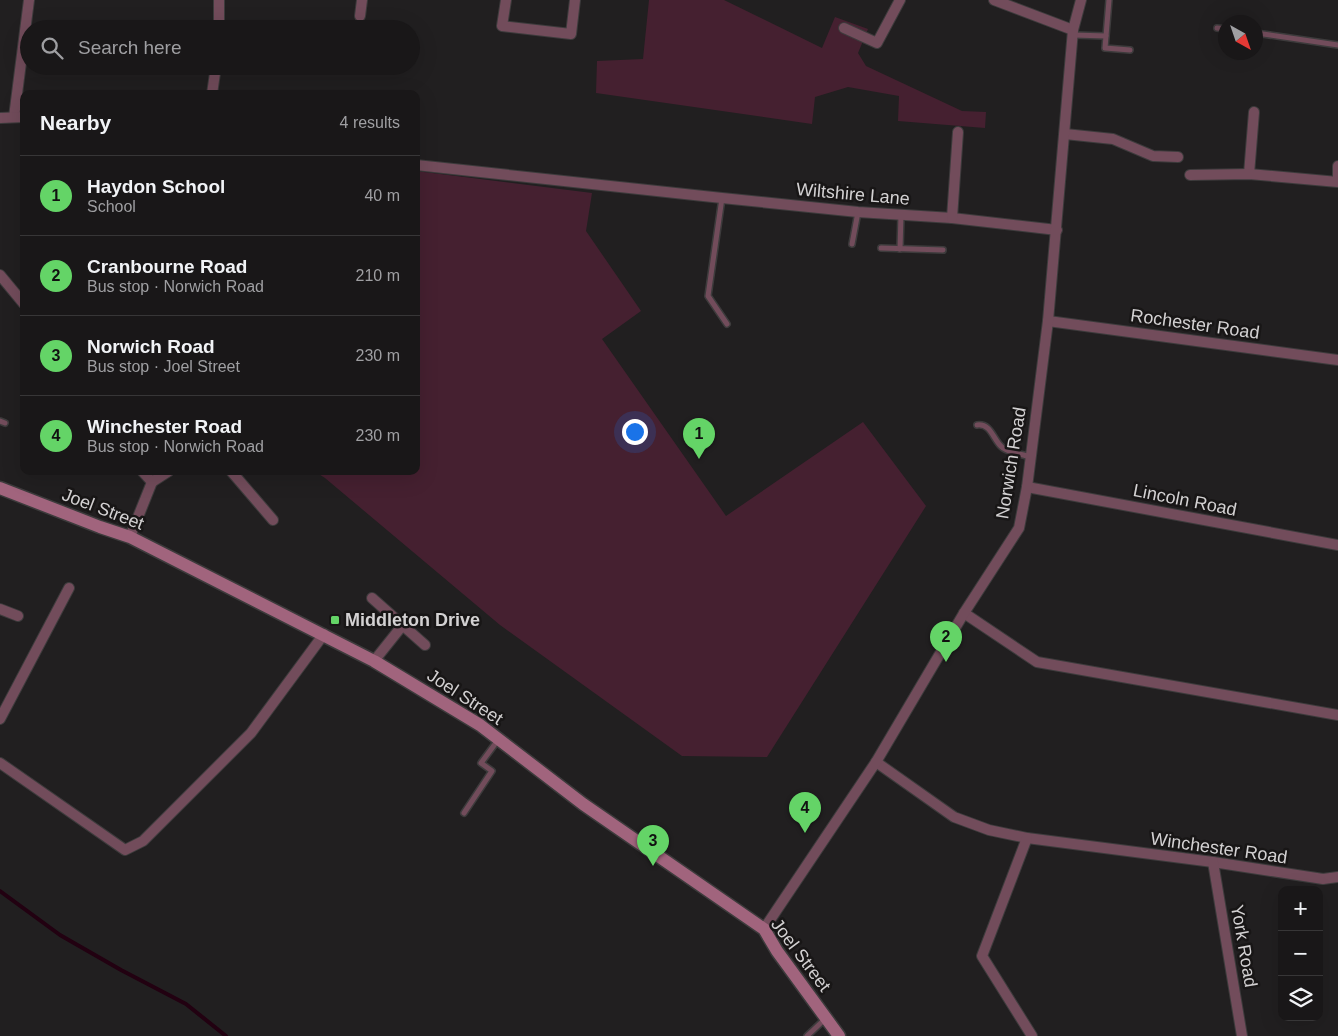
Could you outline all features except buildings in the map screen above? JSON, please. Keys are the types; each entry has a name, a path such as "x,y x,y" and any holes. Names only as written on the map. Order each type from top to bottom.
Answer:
{"main road":[{"name":"Joel Street","path":"0,488 130,537 324,634 374,661 480,725 583,804 764,929 777,951 839,1036"}],"street":[{"path":"27,20 29,0"},
{"path":"219,0 219,20"},
{"path":"360,16 362,0"},
{"path":"506,0 502,26 571,34 575,0"},
{"path":"844,28 876,43 900,0"},
{"path":"994,0 1074,32"},
{"path":"1057,230 1074,32 1080,0"},
{"path":"21,90 23,75"},
{"path":"213,90 215,75"},
{"path":"1249,174 1254,112"},
{"path":"0,118 19,117"},
{"path":"952,218 958,132"},
{"path":"1064,134 1113,139 1153,156 1178,157"},
{"name":"Wiltshire Lane","path":"420,165 858,212 952,218 1057,230"},
{"path":"1190,175 1249,174 1338,182 1338,166"},
{"name":"Norwich Road","path":"764,929 876,762 964,613 1019,528 1027,487 1048,321 1057,230"},
{"path":"0,275 20,299"},
{"name":"Rochester Road","path":"1048,321 1338,360"},
{"path":"146,475 152,482"},
{"path":"130,537 152,482 163,475"},
{"path":"234,475 273,520"},
{"name":"Lincoln Road","path":"1027,487 1338,545"},
{"path":"0,719 69,588"},
{"path":"372,598 425,645"},
{"path":"0,609 18,616"},
{"path":"964,613 1037,662 1338,715"},
{"path":"374,661 402,626"},
{"path":"0,764 125,850 143,842 251,733 324,634"},
{"name":"Winchester Road","path":"876,762 954,816 989,830 1027,838 1213,862 1323,879 1338,877"},
{"path":"1027,838 982,956 1032,1036"},
{"name":"York Road","path":"1213,862 1242,1036"}],"lane":[{"path":"1109,0 1105,48 1130,50"},
{"path":"1074,32 1106,36"},
{"path":"1263,34 1338,45"},
{"path":"722,198 708,296 727,324"},
{"path":"852,244 858,212"},
{"path":"900,249 901,214"},
{"path":"881,248 943,250"},
{"path":"977,425 983,424 987,427 1003,448 1030,457"},
{"path":"464,813 492,771 481,763 499,739"},
{"path":"807,1036 826,1018"}],"shaded area":[{"path":"649,0 724,0 822,48 835,17 868,29 858,53 866,66 962,111 986,112 985,128 898,121 899,96 848,87 815,97 812,124 596,93 597,61 643,59"},
{"path":"420,172 592,193 586,231 641,311 602,339 726,516 863,422 926,506 767,757 682,756 500,625 320,475 420,475"}],"waterway":[{"path":"0,891 60,935 186,1004 226,1036"}],"place":[{"name":"Haydon School","path":"699,459"},
{"name":"Middleton Drive","path":"335,620"},
{"name":"Cranbourne Road","path":"946,662"},
{"name":"Winchester Road","path":"805,833"},
{"name":"Norwich Road","path":"653,866"}]}
